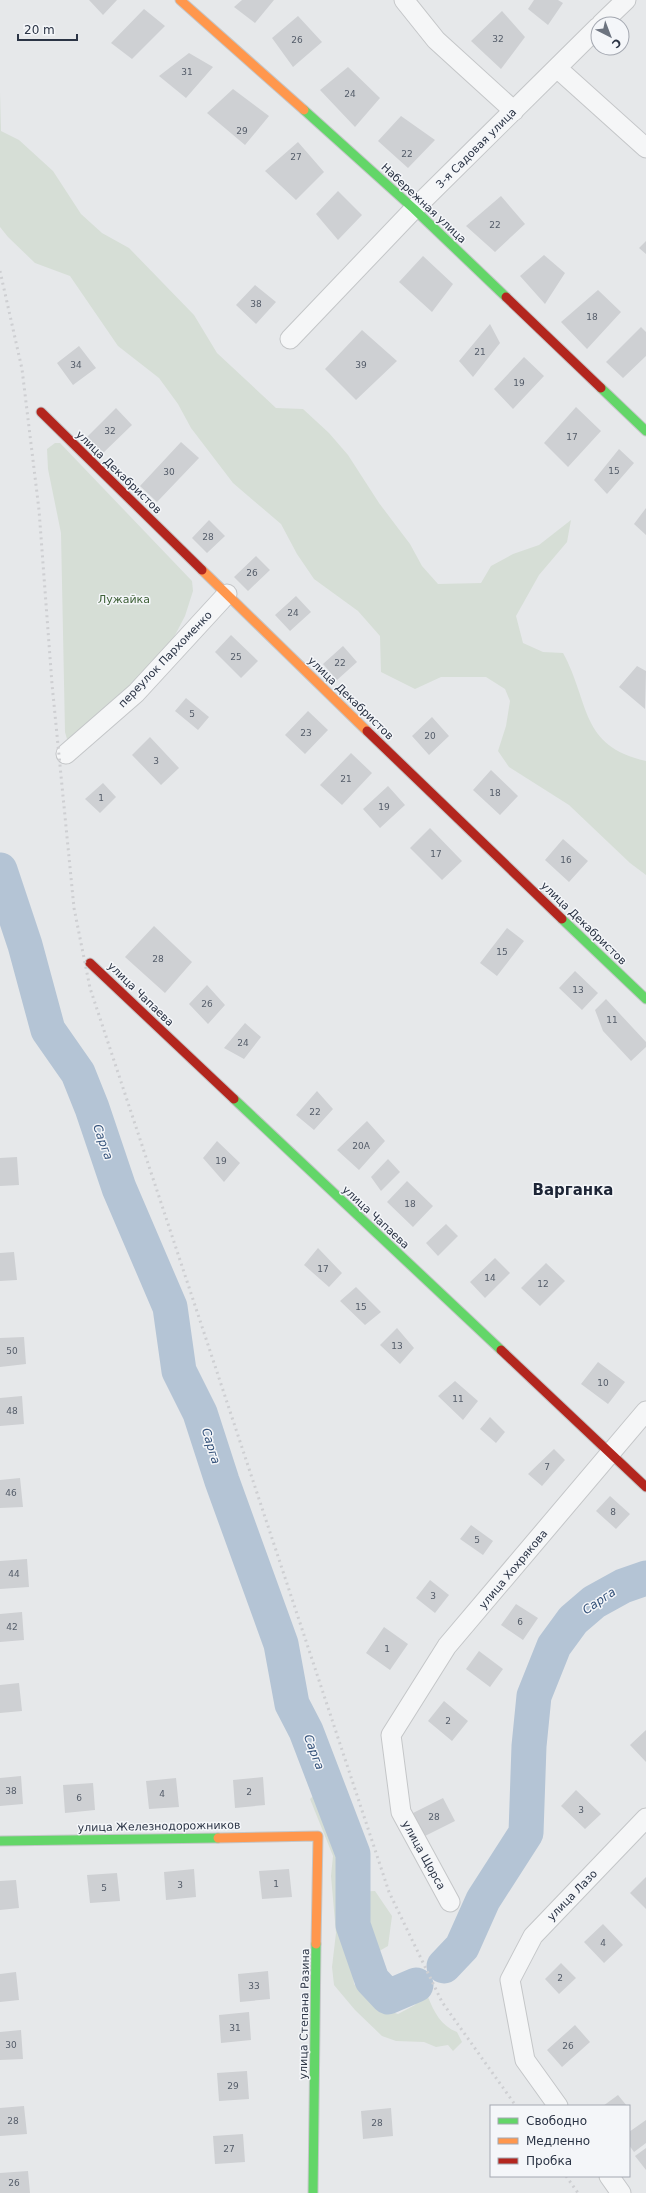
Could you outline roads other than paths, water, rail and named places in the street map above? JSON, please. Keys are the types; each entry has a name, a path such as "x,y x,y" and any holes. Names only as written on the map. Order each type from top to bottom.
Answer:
{"street":[{"name":"Набережная улица","path":"180,0 414,209 646,431"},
{"path":"404,0 436,40 514,111"},
{"path":"609,16 626,0"},
{"name":"3-я Садовая улица","path":"290,339 414,209 590,35"},
{"path":"557,68 646,148"},
{"name":"улица Декабристов","path":"41,412 452,814 646,999"},
{"name":"переулок Пархоменко","path":"66,754 136,693 227,594"},
{"name":"улица Чапаева","path":"90,963 646,1487"},
{"name":"улица Хохрякова","path":"391,1736 447,1646 646,1411"},
{"name":"улица Щорса","path":"391,1736 400,1812 450,1902"},
{"name":"улица Лазо","path":"557,2105 525,2060 510,1980 533,1936 646,1818"},
{"name":"улица Железнодорожников","path":"0,1841 318,1836"},
{"name":"улица Степана Разина","path":"313,2193 318,1836"},
{"path":"610,2177 621,2193"}],"waterway":[{"name":"Сарга","path":"0,870 25,945 48,1030 78,1073 92,1108 119,1188 170,1307 179,1371 200,1413 222,1481 281,1644 292,1704 306,1731 353,1854 353,1925 372,1980 388,1997 416,1985"},
{"name":"Сарга","path":"444,1966 462,1947 483,1900 526,1833 529,1746 534,1696 554,1646 573,1620 594,1602 623,1586 646,1578"}],"railway":[{"path":"0,271 22,369 39,510 52,684 74,908 90,988 389,1892 442,2002 515,2105"},
{"path":"567,2177 578,2193"}],"district":[{"name":"Варганка","path":"573,1190"}],"park label":[{"name":"Лужайка","path":"124,599"}]}
